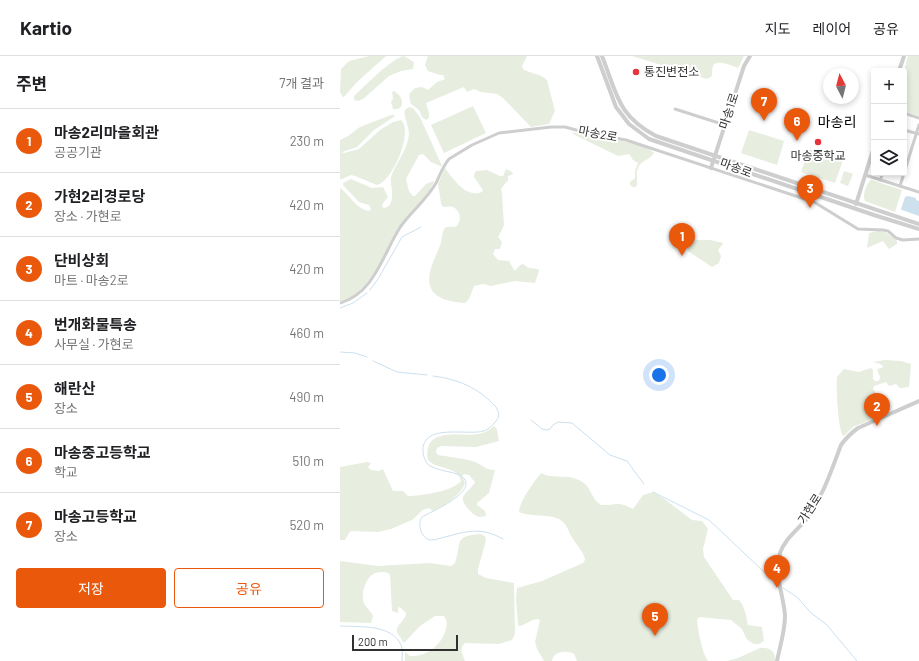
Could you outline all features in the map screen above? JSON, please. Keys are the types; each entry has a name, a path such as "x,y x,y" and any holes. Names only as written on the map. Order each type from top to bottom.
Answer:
{"street":[{"name":"마송로","path":"597,56 616,107 629,124 649,139 714,158 919,224"},
{"name":"마송로","path":"602,56 622,106 631,119 656,136 854,209 919,229"},
{"name":"마송1로","path":"711,168 744,66 750,56"},
{"path":"900,68 904,56"},
{"path":"675,109 725,125"},
{"path":"907,114 919,118"},
{"path":"900,186 918,134 919,125"},
{"name":"마송2로","path":"340,303 355,296 365,288 373,278 402,226 433,187 444,165 449,159 494,135 525,129 565,127 587,133 626,140 814,202 858,229 884,230 888,231 896,238 903,240 919,239"},
{"path":"907,131 918,134"},
{"path":"854,209 871,156"},
{"path":"865,175 919,192"},
{"path":"880,180 882,176"},
{"name":"가현로","path":"777,661 785,619 778,568 782,548 813,509 841,445 850,434 858,428 919,401"}],"shaded area":[{"path":"369,56 386,56 343,97 340,92 341,69 349,61"},
{"path":"404,56 414,62 413,69 401,71 389,76 363,99 358,101 354,100 354,96 379,73 393,61"},
{"path":"428,56 527,56 522,66 523,69 547,80 555,111 549,124 531,127 503,98 497,94 481,92 474,89 467,92 464,87 426,103 429,118 426,120 422,117 419,110 411,104 409,96 415,88 422,87 428,90 437,82 445,79 443,75 428,71 425,65"},
{"path":"632,56 744,56 738,68 725,63 715,64 713,66 712,76 707,79"},
{"path":"908,56 919,56 919,116 907,112 907,68 905,68"},
{"path":"394,91 402,99 402,106 397,109 393,109 391,102 393,99 392,92"},
{"path":"473,106 486,133 444,153 431,125"},
{"path":"409,107 413,108 420,117 442,166 431,162 423,154 419,155 406,179 409,191 413,196 415,196 426,184 433,181 434,182 427,193 402,223 377,268 369,279 361,289 340,301 340,188 357,205 369,211 371,209 369,205 359,202 343,185 343,183 351,179 372,188 383,187 388,197 383,203 382,207 385,208 389,205 392,198 391,177 408,140 409,131 405,118 405,110"},
{"path":"391,115 395,116 374,130 357,147 342,152 344,153 359,149 380,130 393,122 401,120 404,126 405,135 403,145 400,156 389,175 383,182 377,185 351,175 340,180 340,140 360,127"},
{"path":"749,130 784,141 777,165 741,153"},
{"path":"571,132 628,142 639,145 654,153 639,165 637,170 637,185 636,187 633,187 630,185 630,182 635,178 635,171 638,163 633,160 629,154 618,156"},
{"path":"809,149 843,160 835,183 801,172"},
{"path":"445,168 461,187 476,193 482,192 483,190 474,177 476,171 487,170 500,176 503,176 506,169 512,172 513,174 508,176 508,180 501,189 504,225 498,237 502,242 500,249 495,249 493,254 498,260 509,261 514,270 523,264 529,268 538,269 539,271 535,283 515,281 491,286 483,284 474,286 469,299 465,303 441,298 431,289 429,283 430,275 444,229 448,227 456,227 460,219 456,209 452,207 443,207 441,203 438,184"},
{"path":"844,171 853,174 848,186 840,183"},
{"path":"871,180 902,190 895,212 865,201 865,190"},
{"path":"878,231 888,234 897,241 897,244 889,249 883,241 867,248 869,233"},
{"path":"696,240 711,240 723,243 718,250 721,256 719,263 712,267 688,251 687,249"},
{"path":"885,360 901,361 911,364 909,387 900,388 896,384 889,386 886,382 874,386 873,389 876,393 877,400 885,403 887,413 853,427 843,436 841,432 837,398 837,377 844,369 859,372 871,368 873,370 873,379 875,381 879,381 880,377 877,369 882,368 883,366 873,362"},
{"path":"494,426 497,429 499,441 476,447 441,446 437,448 436,452 438,455 472,461 489,469 495,470 489,493 477,503 477,505 485,511 486,516 480,517 475,515 464,503 463,497 475,482 469,475 464,474 462,476 465,483 463,488 452,500 438,509 433,511 429,508 423,510 412,520 391,529 378,532 351,531 345,540 340,540 340,467 367,462 371,463 368,467 371,470 379,471 383,469 393,491 403,491 408,496 428,494 444,490 457,485 461,481 459,476 452,470 432,463 428,460 427,454 431,442 442,436 480,434"},
{"path":"541,473 551,476 570,477 581,481 587,486 595,499 601,505 620,504 633,509 643,495 653,492 692,520 702,521 708,529 703,549 704,557 733,600 739,600 743,606 748,625 762,627 764,641 759,644 754,644 749,641 742,629 731,620 699,617 697,620 699,635 708,661 577,661 574,654 561,652 555,655 552,661 544,661 535,642 540,620 532,620 519,626 518,624 516,600 517,588 542,581 583,563 585,560 567,526 560,520 555,517 530,515 519,512 522,502 531,486"},
{"path":"480,534 485,536 486,540 478,574 486,578 514,583 515,634 512,640 499,644 465,643 461,649 465,661 405,661 405,652 410,656 416,656 432,650 443,637 447,622 444,616 435,616 420,626 404,643 398,634 397,628 404,619 406,613 400,607 398,608 398,613 392,611 390,575 386,572 377,572 373,574 365,586 363,600 373,616 371,623 340,622 340,561 378,566 430,563 451,566 455,563 462,539 471,535"},
{"path":"760,648 771,650 775,661 727,661 738,658"}],"water":[{"path":"908,196 916,198 916,200 919,201 919,216 901,209 905,197"}],"waterway":[{"path":"370,290 402,237 421,227"},
{"path":"340,308 353,303 367,293"},
{"path":"340,352 355,353 367,357"},
{"path":"373,361 397,372 427,375"},
{"path":"433,376 451,379 475,390 496,407 499,416 492,425 484,431 446,432 429,437 424,443 423,453 425,461 429,465 433,468 460,475 466,481 465,487 461,494 422,517 420,523 422,534 431,540 464,532 477,531 490,533 503,539"},
{"path":"531,420 542,429 546,430 550,429 558,422 572,423 610,455 627,461 644,484"},
{"path":"653,492 709,520 778,585"},
{"path":"783,588 797,597 811,613 826,624 857,661"},
{"path":"340,626 374,628 390,633 397,638 401,645 402,661"}],"place":[{"name":"통진변전소","path":"636,72"},
{"name":"마송고등학교","path":"764,121"},
{"name":"마송중고등학교","path":"797,141"},
{"name":"마송중학교","path":"818,142"},
{"name":"단비상회","path":"810,208"},
{"name":"마송2리마을회관","path":"682,256"},
{"name":"가현2리경로당","path":"877,426"},
{"name":"번개화물특송","path":"777,588"},
{"name":"해란산","path":"655,636"}],"district":[{"name":"마송리","path":"837,122"}]}
